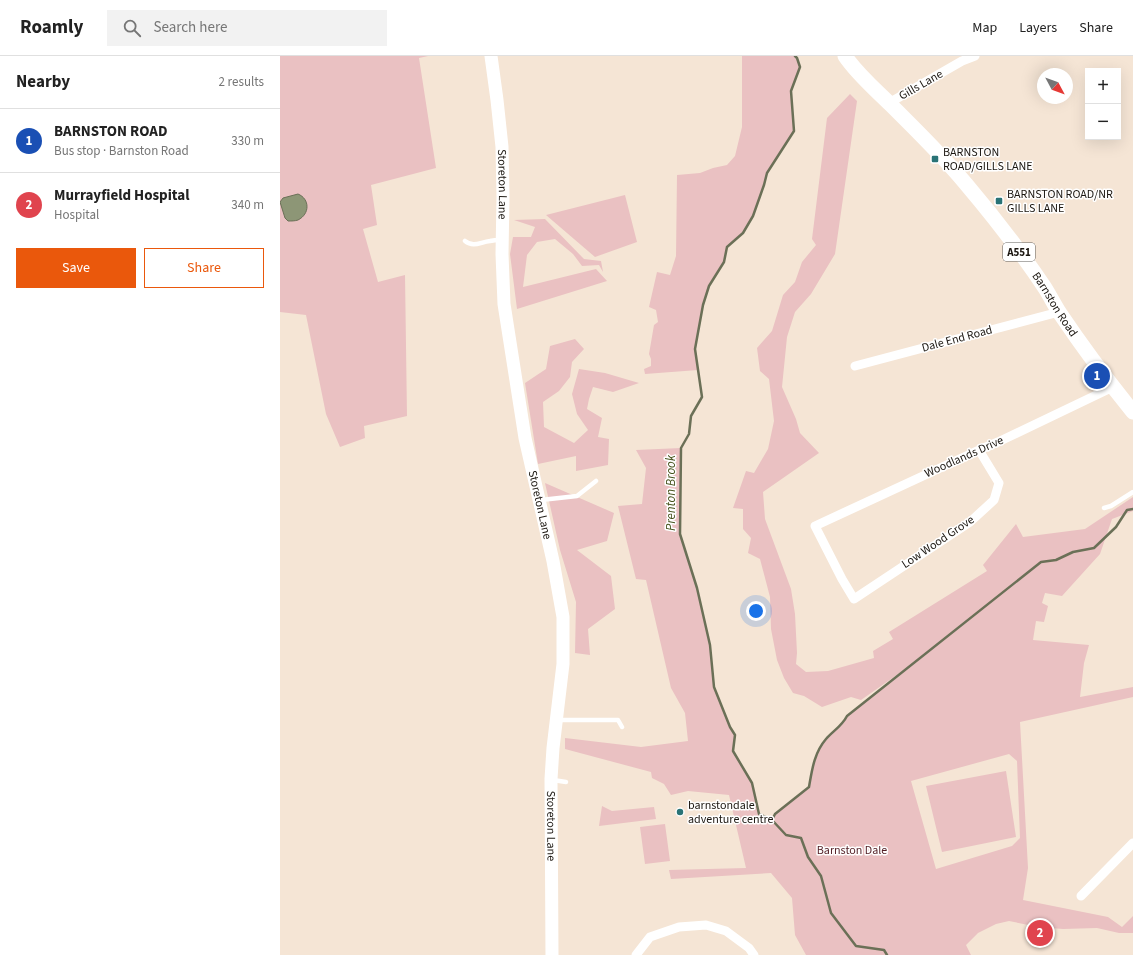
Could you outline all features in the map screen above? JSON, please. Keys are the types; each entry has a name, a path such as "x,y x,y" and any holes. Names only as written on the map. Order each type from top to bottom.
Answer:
{"main road":[{"name":"Barnston Road","path":"845,56 853,68 965,182 1002,228 1059,312 1113,387 1133,412"}],"street":[{"name":"Storeton Lane","path":"490,56 498,100 502,147 504,304 525,438 553,561 563,617 563,664 551,780 552,955"},
{"name":"Gills Lane","path":"889,103 961,59 974,56"},
{"name":"Dale End Road","path":"854,366 1059,312"},
{"name":"Woodlands Drive","path":"854,599 815,526 1113,387"},
{"name":"Low Wood Grove","path":"854,599 970,522 994,500 999,483 979,450"},
{"path":"1081,896 1133,843"},
{"path":"636,955 650,937 678,927 706,925 726,931 750,948 754,955"}],"lane":[{"path":"464,241 475,245 492,240 502,240"},
{"path":"539,500 578,496 596,481"},
{"path":"1104,508 1111,506 1133,492"},
{"path":"557,720 618,720 622,727"},
{"path":"551,780 566,782"}],"green space":[{"path":"280,56 428,56 419,58 436,168 371,185 377,225 363,229 378,282 405,275 407,416 364,426 365,438 340,447 326,414 306,315 280,312"},
{"path":"742,56 795,56 797,58 800,67 791,91 794,131 767,173 753,216 743,233 727,247 724,262 709,286 703,305 695,349 698,370 645,374 644,369 651,366 649,354 654,325 658,322 656,310 649,307 657,272 670,275 676,256 677,175 700,173 727,165 735,156 742,127"},
{"name":"Barnston Dale","path":"850,94 857,101 835,254 811,294 795,312 787,337 782,387 796,419 800,433 819,453 763,492 765,519 791,589 795,614 797,653 796,664 806,672 828,671 874,658 873,651 893,639 889,632 987,571 983,565 1016,524 1023,537 1085,529 1133,497 1133,511 1112,519 1100,554 1062,596 1045,593 1042,603 1048,606 1044,622 1036,621 1033,640 1089,645 1084,663 1080,697 1133,687 1133,697 1020,722 1028,868 1023,900 1108,917 1122,927 1133,916 1133,933 1119,933 1097,928 1063,929 1038,927 1009,921 996,924 978,933 966,945 971,955 806,955 795,935 792,898 771,873 671,879 669,870 746,868 729,795 688,791 671,795 664,784 652,778 651,772 565,749 565,738 641,747 688,741 685,713 671,688 646,580 636,579 618,506 642,504 646,468 636,450 681,448 680,534 697,588 710,645 714,687 730,727 735,735 733,751 752,783 759,814 772,820 775,814 809,787 812,768 818,750 826,739 840,726 847,716 914,663 861,700 851,697 822,707 804,696 793,693 784,678 777,660 771,629 770,597 760,559 748,553 751,538 743,529 743,509 733,508 746,471 754,473 768,449 774,421 769,379 760,371 757,348 772,331 783,295 795,282 802,262 816,245 812,239 827,118","holes":["1009,754 1017,761 1020,838 1012,846 936,869 911,781"]},
{"path":"625,195 637,242 595,257 546,215"},
{"path":"545,219 584,259 601,261 603,272 599,265 582,266 573,254 555,239 537,242 527,255 523,287 596,269 607,281 517,309 510,254 513,237 531,237 535,227 514,220"},
{"path":"575,339 584,349 572,362 570,377 559,391 543,402 544,427 574,443 588,430 577,414 572,394 579,369 605,373 639,383 613,392 593,387 587,409 602,418 598,437 609,439 608,465 576,471 576,456 538,464 525,383 546,369 550,346"},
{"path":"545,483 614,513 607,541 577,550 611,576 615,609 588,629 590,655 575,653 576,602 560,550"},
{"path":"1006,771 1016,837 942,852 926,786"},
{"path":"602,806 612,811 654,807 656,819 599,826"},
{"path":"665,824 670,861 645,864 640,827"}],"shaded area":[{"path":"298,194 305,199 307,207 305,214 298,220 288,221 285,218 280,202 283,198"}],"waterway":[{"name":"Prenton Brook","path":"795,56 800,67 791,91 794,131 767,173 753,216 743,233 727,247 724,262 709,286 703,305 695,349 702,397 691,416 689,434 681,448 680,534 697,588 710,645 714,687 730,727 735,735 733,751 752,783 759,814 772,820 786,835 801,838 808,857 821,876 831,913 856,946 884,950 887,955"},
{"path":"772,820 775,814 809,787 814,762 822,744 840,726 847,716 1041,562 1056,560 1073,552 1094,548 1116,527 1127,510 1133,509"}],"place":[{"name":"BARNSTON ROAD/GILLS LANE","path":"935,159"},
{"name":"BARNSTON ROAD/NR GILLS LANE","path":"999,201"},
{"name":"BARNSTON ROAD","path":"1097,376"},
{"name":"barnstondale adventure centre","path":"680,812"},
{"name":"Murrayfield Hospital","path":"1040,933"}]}
